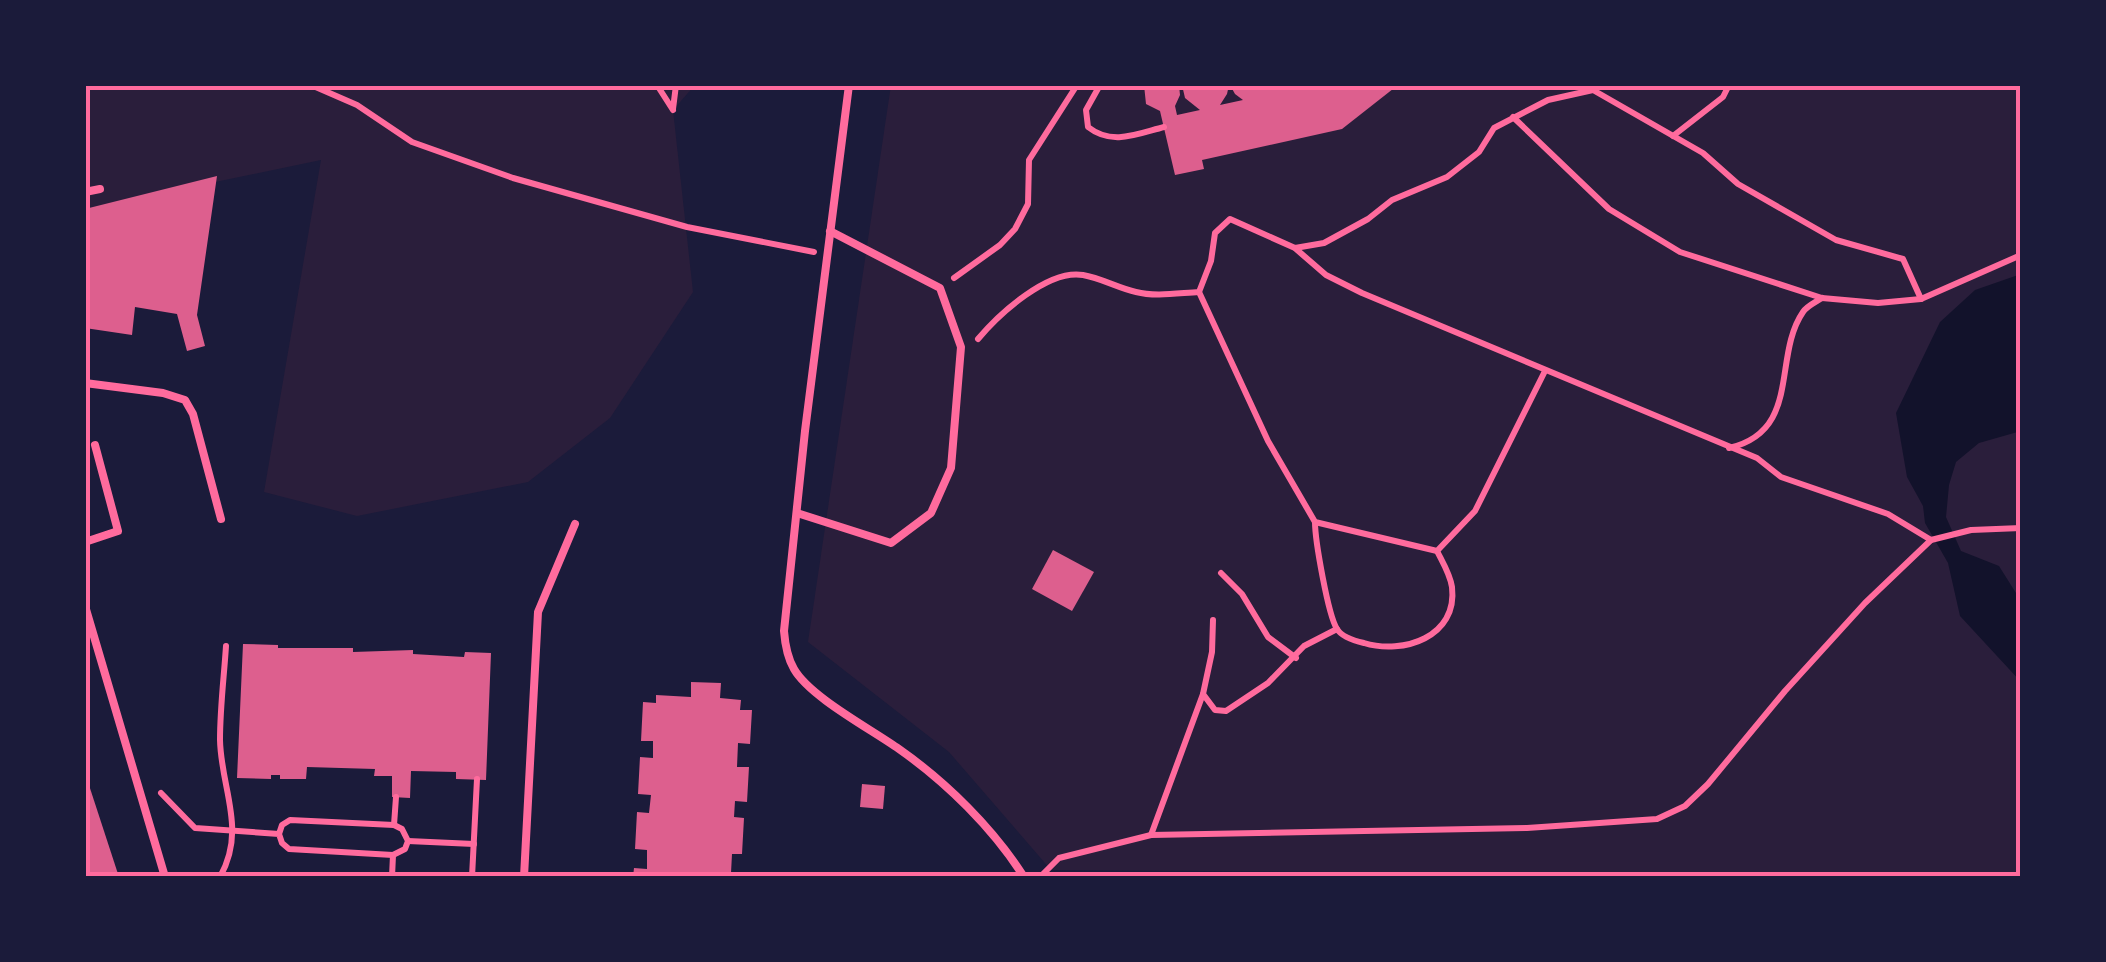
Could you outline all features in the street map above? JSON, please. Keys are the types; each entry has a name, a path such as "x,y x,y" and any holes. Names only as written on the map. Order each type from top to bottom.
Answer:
{"lane":[{"path":"850,85 797,512 784,631 786,650 794,669 826,699 901,750 941,783 1024,877"},
{"path":"85,192 100,188"},
{"path":"797,512 891,542 932,513 952,468 961,347 940,288 830,231"},
{"path":"85,383 164,393 185,400 194,414 221,519"},
{"path":"85,542 118,531 95,445"},
{"path":"524,877 538,612 575,524"},
{"path":"85,606 164,877"}],"path":[{"path":"311,85 357,104 412,142 514,178 687,226 827,254"},
{"path":"658,85 672,110 676,85"},
{"path":"940,288 1015,230 1028,204 1029,160 1078,85"},
{"path":"1100,85 1086,110 1088,127 1101,137 1120,138 1164,127"},
{"path":"1673,136 1724,96 1729,85"},
{"path":"1294,248 1324,243 1392,200 1447,176 1479,152 1494,128 1513,117 1548,100 1593,90 1703,153 1738,184 1836,240 1903,259 1922,299"},
{"path":"1513,117 1610,208 1680,252 1822,298 1878,303 1922,299 2021,255"},
{"path":"1315,522 1437,551 1448,571 1452,592 1444,622 1422,642 1396,649 1349,638 1337,629 1314,543 1315,522 1268,440 1199,292 1211,261 1215,233 1230,219 1294,248 1326,275 1362,293 1757,458 1781,477 1888,514 1932,540"},
{"path":"960,364 996,318 1049,282 1079,274 1139,294 1199,292"},
{"path":"1728,448 1750,443 1778,410 1796,329 1804,309 1822,298"},
{"path":"1437,551 1474,511 1545,370"},
{"path":"1039,877 1058,858 1151,835 1527,828 1657,819 1685,806 1708,784 1865,603 1932,540 1970,530 2021,528"},
{"path":"1220,572 1242,594 1268,637 1296,658"},
{"path":"1151,835 1203,694 1212,652 1212,620"},
{"path":"1203,694 1215,710 1226,712 1268,683 1304,646 1337,629"},
{"path":"220,877 231,849 234,814 222,769 220,737 226,646"},
{"path":"472,877 477,779"},
{"path":"137,783 159,791 195,828 278,834"},
{"path":"394,826 396,798"},
{"path":"290,820 394,826 407,834 408,841 405,849 393,855 289,848 278,834 290,820"},
{"path":"408,841 474,844"},
{"path":"392,877 393,855"}],"shaded area":[{"path":"85,85 695,85 673,110 693,292 610,418 528,482 357,516 264,492 321,160 167,192 85,215"},
{"path":"891,85 2021,85 2021,877 1051,870 949,752 808,642"},
{"path":"2021,274 2021,431 1979,443 1956,462 1946,517 1961,551 1999,566 2021,601 2021,682 1960,616 1948,563 1925,523 1923,506 1907,477 1896,413 1940,322 1975,290"}],"building":[{"path":"1144,85 1179,85 1177,115 1200,110 1185,98 1182,85 1229,85 1220,105 1243,100 1230,85 1398,85 1342,129 1202,160 1204,169 1175,175 1160,111 1146,104"},
{"path":"217,176 197,315 205,346 187,351 177,314 135,307 132,335 85,328 85,209"},
{"path":"1053,550 1094,572 1072,611 1032,589"},
{"path":"243,644 353,648 353,652 413,650 413,654 464,657 465,652 491,653 486,780 456,779 456,772 411,771 410,798 392,797 392,776 374,776 375,769 307,767 306,779 280,779 280,775 271,775 271,779 237,778"},
{"path":"691,682 721,683 720,698 741,700 740,710 752,710 750,744 738,743 737,767 749,767 747,802 735,801 734,817 744,818 742,854 732,854 731,873 743,873 743,877 633,877 634,868 647,869 647,850 635,849 637,812 649,813 651,795 638,794 640,757 653,758 653,741 641,741 643,702 656,703 656,695 691,697"},
{"path":"86,776 119,877 85,877"},
{"path":"862,784 885,786 883,809 860,807"}]}
